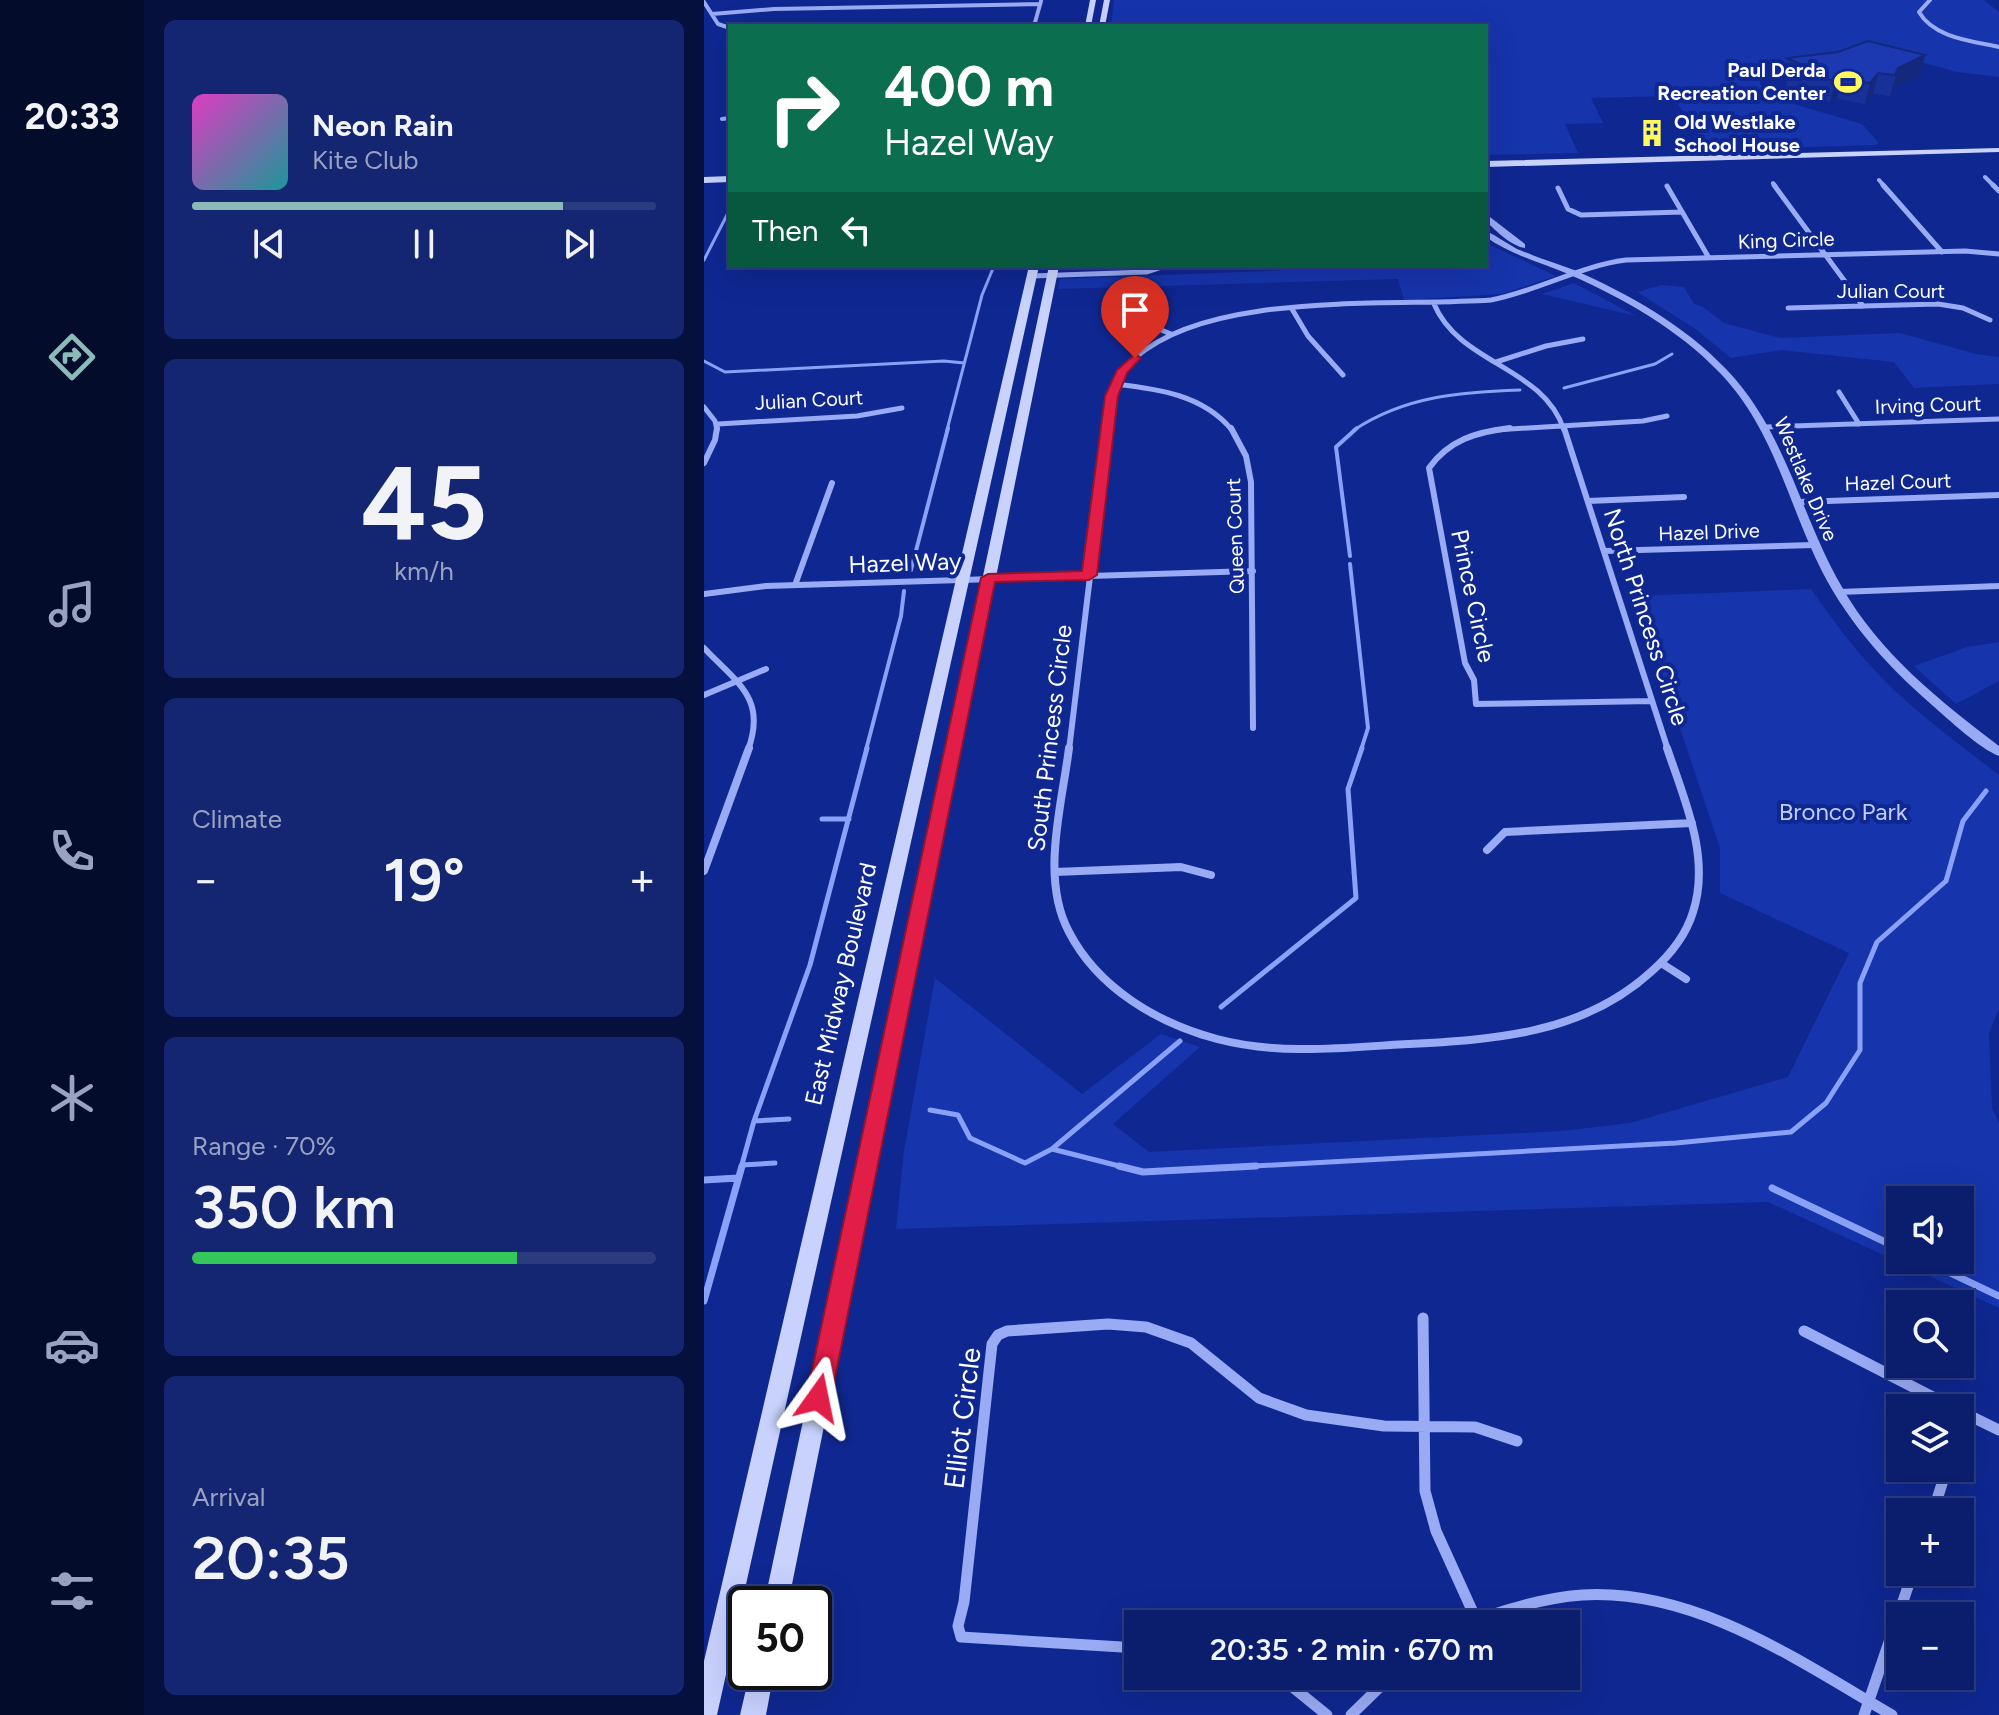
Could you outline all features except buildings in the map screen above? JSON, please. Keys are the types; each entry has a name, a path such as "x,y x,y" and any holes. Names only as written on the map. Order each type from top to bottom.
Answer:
{"main road":[{"path":"1088,24 1093,0"},
{"path":"1102,24 1107,0"},
{"path":"1827,154 1885,151 1889,150 1888,147"},
{"path":"1488,157 1999,147"},
{"path":"1488,164 1999,147"},
{"path":"704,180 728,179"},
{"name":"East Midway Boulevard","path":"704,1715 1033,271"},
{"path":"780,1586 1053,271"},
{"path":"753,1715 758,1690"}],"street":[{"path":"789,9 795,0"},
{"path":"876,7 880,0"},
{"path":"957,6 960,0"},
{"path":"1930,0 1919,12 1925,23 1948,34 1999,47"},
{"path":"704,2 718,24 728,27"},
{"path":"712,14 1040,2 1034,24"},
{"path":"722,119 728,118"},
{"path":"1985,177 1999,191"},
{"path":"1879,180 1942,252"},
{"path":"1773,183 1863,306"},
{"path":"1667,186 1709,258"},
{"path":"1558,188 1568,209 1581,215 1682,212"},
{"name":"Westlake Drive","path":"1488,218 1509,238 1546,262"},
{"name":"Westlake Drive","path":"1488,234 1512,251 1576,275 1644,310 1697,347 1740,390 1766,427 1815,545 1839,592 1870,637 1896,666 1999,752"},
{"name":"King Circle","path":"1576,275 1611,262 1942,252 1999,254"},
{"path":"1033,271 1147,272 1159,268"},
{"path":"1115,384 1135,358 1171,334 1212,319 1292,309 1505,298 1576,275"},
{"name":"North Princess Circle","path":"1434,304 1453,336 1540,391 1557,411 1563,425 1692,823 1699,855 1699,886 1686,923 1661,963"},
{"name":"Julian Court","path":"1788,308 1947,305 1990,320"},
{"path":"1292,309 1308,336 1335,362 1343,375"},
{"path":"1120,313 1171,334"},
{"path":"1496,362 1546,346 1583,339"},
{"name":"Queen Court","path":"1115,384 1164,390 1201,403 1234,430 1249,461 1253,728"},
{"name":"South Princess Circle","path":"1115,384 1089,575 1055,872 1056,896 1070,934 1108,982 1146,1010 1202,1035 1245,1045 1324,1049 1482,1042 1532,1033 1601,1007 1633,988 1661,963"},
{"name":"Irving Court","path":"1839,392 1859,424"},
{"path":"704,407 718,424 704,463"},
{"name":"Julian Court","path":"718,424 764,417 867,414 902,408"},
{"path":"1563,425 1647,423 1667,416"},
{"name":"Irving Court","path":"1766,427 1999,419"},
{"name":"Prince Circle","path":"1563,425 1476,435 1452,443 1435,454 1432,460 1430,477 1465,663 1474,680 1476,704 1652,701"},
{"path":"795,585 832,483"},
{"name":"Hazel Court","path":"1799,502 1999,495"},
{"path":"1588,501 1684,497"},
{"name":"Hazel Drive","path":"1604,551 1815,545"},
{"name":"Hazel Way","path":"704,594 740,587 1253,571"},
{"path":"1839,592 1999,586"},
{"path":"704,648 750,696 755,708 756,727 704,871"},
{"path":"704,695 766,669"},
{"path":"1487,850 1505,832 1692,823"},
{"path":"1055,872 1181,867 1211,875"},
{"path":"1661,963 1686,979"},
{"path":"1423,1318 1425,1491 1466,1610"},
{"name":"Elliot Circle","path":"1124,1647 961,1637 958,1626 964,1602 992,1344 998,1335 1007,1331 1108,1324 1146,1327 1191,1343 1259,1398 1306,1415 1384,1426 1475,1427 1517,1441"},
{"path":"1804,1331 1927,1394"},
{"path":"1974,1418 1999,1430"},
{"path":"1866,1708 1908,1586"},
{"path":"1499,1610 1582,1594 1627,1595 1671,1603 1720,1620 1779,1648 1866,1708 1892,1715"},
{"path":"1296,1690 1327,1715"},
{"path":"1351,1715 1377,1690"}],"green space":[{"path":"1114,0 1984,0 1999,12 1999,77 1957,72 1874,49 1763,72 1760,84 1773,98 1862,124 1879,143 1875,145 1709,150 1672,96 1591,98 1603,123 1565,124 1578,153 1488,155 1488,24 1111,24"},
{"path":"1488,244 1556,276 1502,294 1404,300 1398,279 1058,289 1060,279 1340,268 1488,268"},
{"path":"1574,283 1636,316 1542,294"},
{"path":"1661,285 1684,287 1694,304 1724,323 1780,338 1900,333 1976,354 1999,357 1999,384 1914,388 1894,362 1781,350 1731,358 1694,328 1637,292"},
{"name":"Bronco Park","path":"1811,589 1861,655 1894,690 1999,775 1999,1009 1989,1033 1992,1108 1999,1123 1999,1308 1974,1297 1974,1290 1960,1290 1925,1274 1974,1274 1974,1186 1886,1186 1886,1256 1768,1202 896,1229 904,1151 935,978 1082,1094 1161,1034 1200,1047 1113,1124 1149,1152 1562,1131 1630,1123 1788,1077 1849,953 1720,893 1720,848 1636,596"},
{"path":"1999,642 1999,681 1956,704 1914,666 1967,647"}],"waterway":[{"path":"704,260 728,213"},
{"path":"947,430 982,295 993,268"},
{"path":"1564,388 1655,364 1672,354"},
{"path":"704,361 725,372 944,361 964,363"},
{"path":"1356,429 1393,410 1434,398 1520,390"},
{"path":"911,570 948,428"},
{"path":"1350,556 1336,447 1356,429"},
{"path":"1350,564 1368,728 1361,750"},
{"path":"866,750 901,616 904,591"},
{"path":"848,819 867,748"},
{"path":"1221,1007 1356,898 1348,789 1362,748"},
{"path":"1241,1167 1676,1143 1791,1132 1826,1103 1860,1050 1860,983 1877,942 1946,881 1963,821 1986,791"},
{"path":"822,819 848,819"},
{"path":"754,1121 810,965 848,819"},
{"path":"1052,1149 1180,1041"},
{"path":"930,1110 958,1115 970,1138 1025,1163 1052,1149"},
{"path":"754,1121 789,1119"},
{"path":"741,1168 754,1121"},
{"path":"1052,1149 1127,1168"},
{"path":"742,1165 775,1163"},
{"path":"704,1301 742,1166"},
{"path":"1119,1166 1127,1168"},
{"path":"1241,1167 1256,1166"},
{"path":"1127,1168 1143,1172 1241,1167"},
{"path":"1219,1168 1241,1167"},
{"path":"704,1180 738,1178"},
{"path":"1772,1188 1886,1242"},
{"path":"1953,1274 1999,1296"}],"place":[{"name":"Paul Derda Recreation Center","path":"1848,82"},
{"name":"Old Westlake School House","path":"1652,133"}],"route":[{"path":"818,1398 988,578 1089,575 1112,396 1121,372 1135,358"}]}
